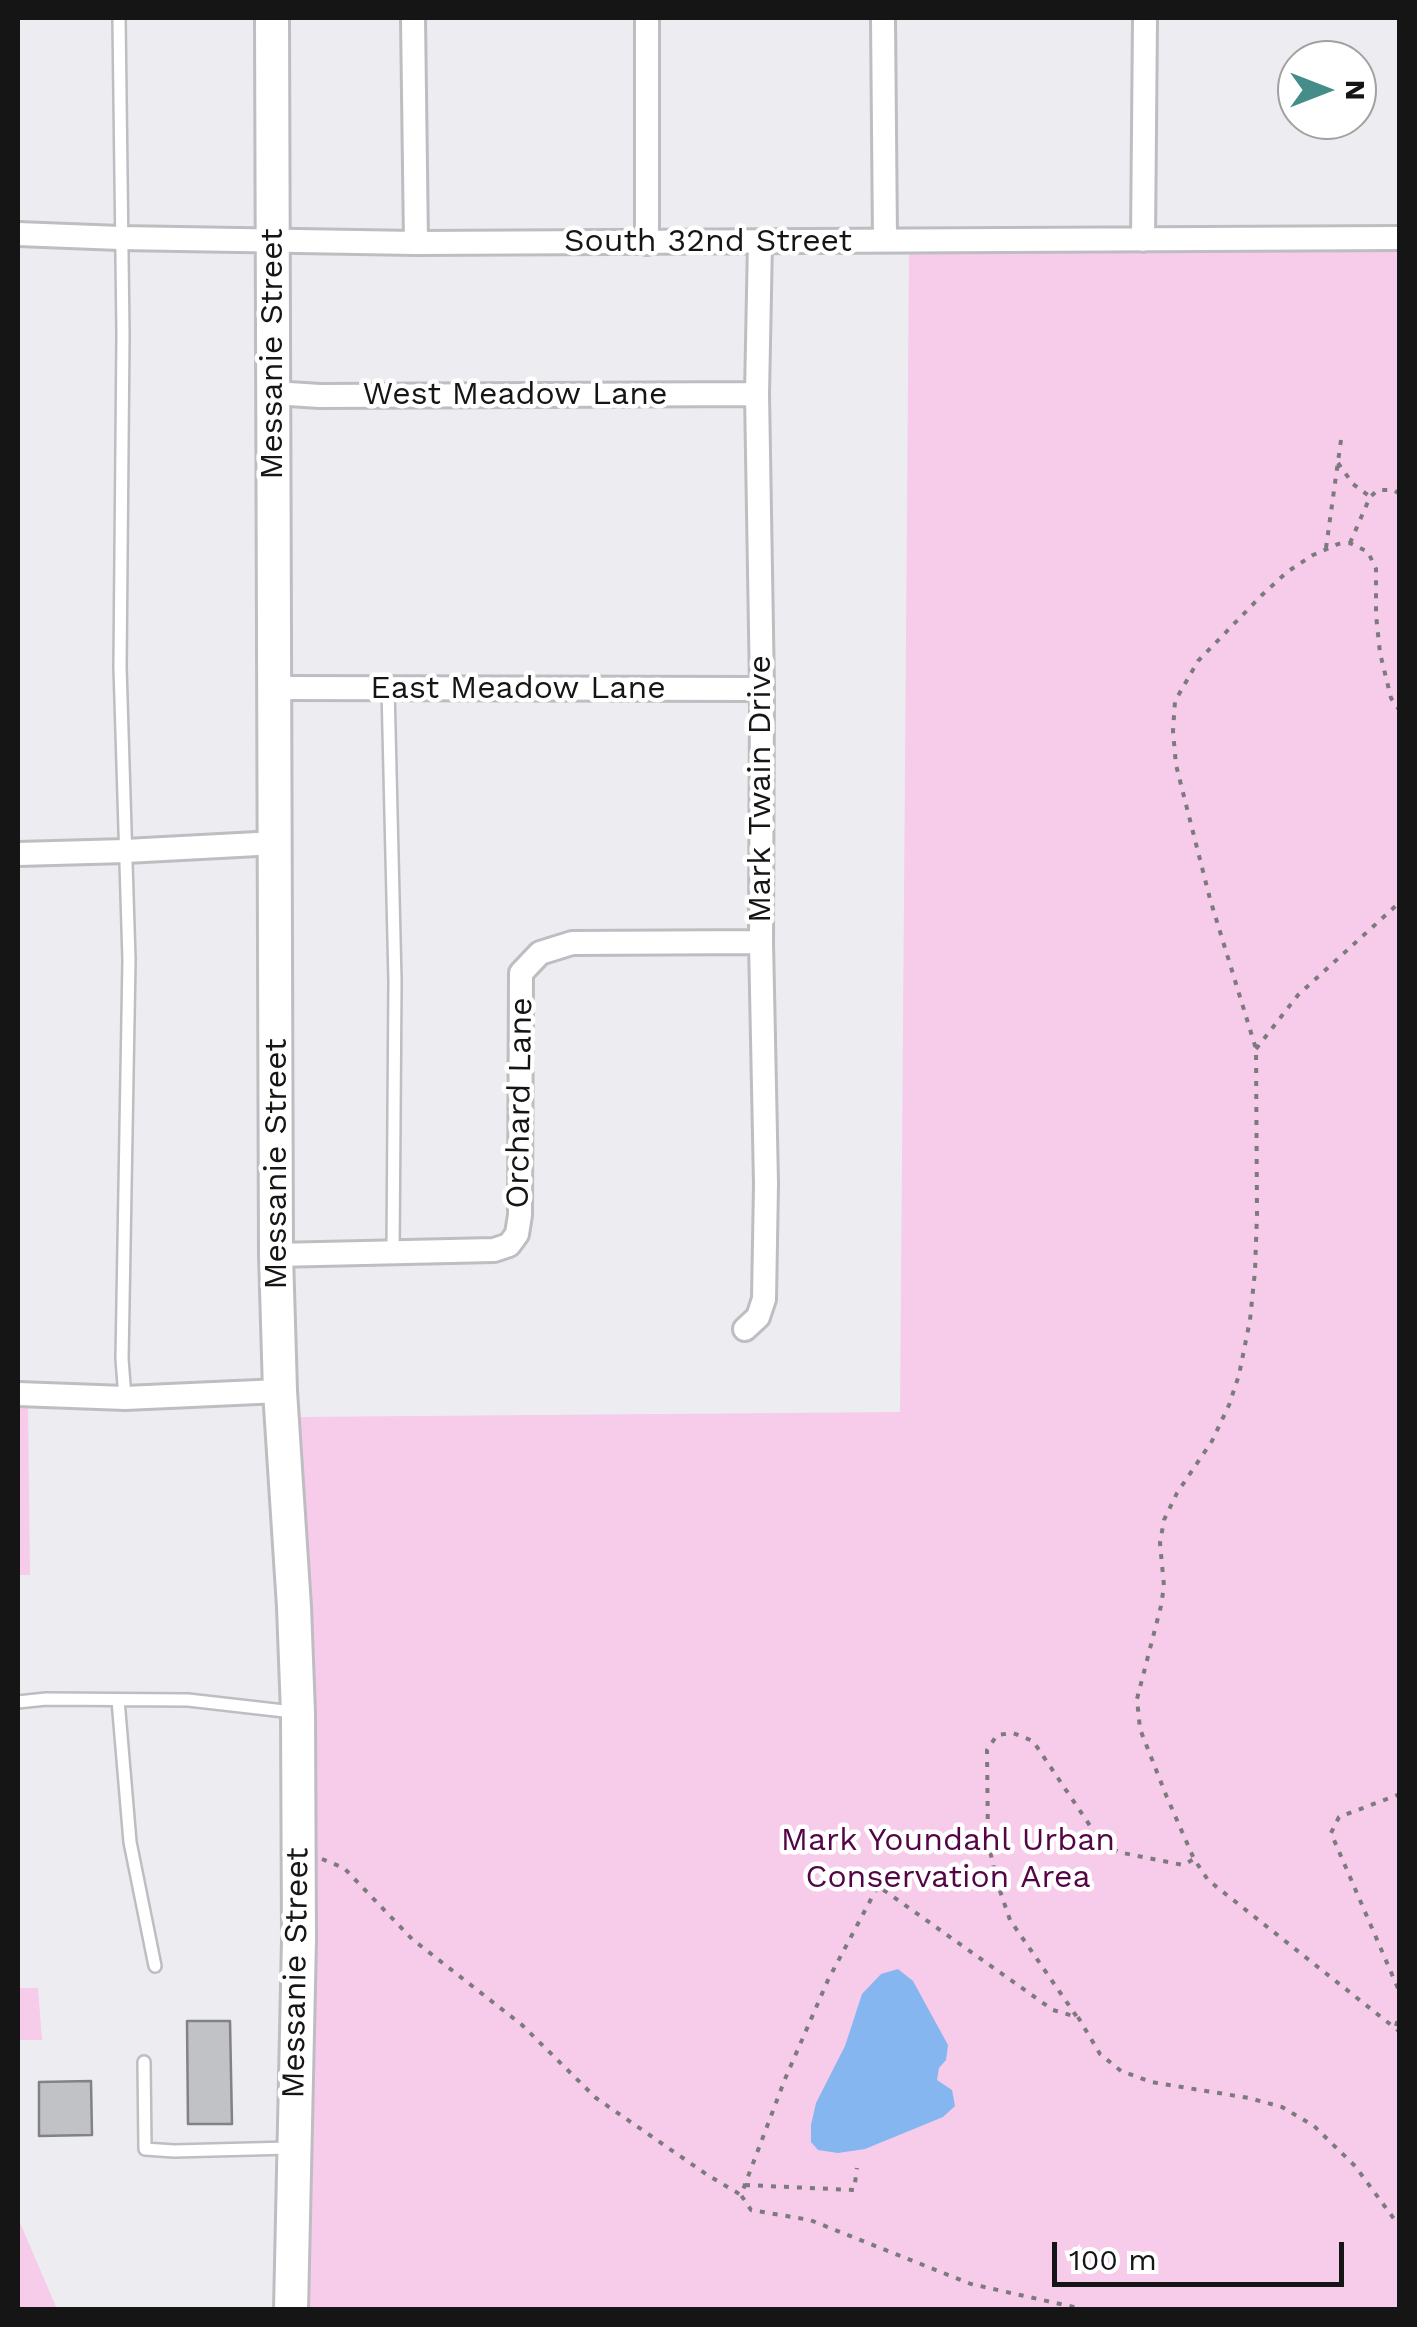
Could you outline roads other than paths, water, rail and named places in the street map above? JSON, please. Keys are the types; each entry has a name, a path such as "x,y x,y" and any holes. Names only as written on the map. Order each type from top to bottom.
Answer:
{"street":[{"name":"Messanie Street","path":"272,18 276,1255 298,1713 291,2310"},
{"path":"413,18 416,243"},
{"path":"646,243 647,18"},
{"path":"884,18 885,240"},
{"path":"1143,240 1145,18"},
{"name":"South 32nd Street","path":"18,234 416,243 1400,238"},
{"name":"Mark Twain Drive","path":"745,1328 758,1317 764,1299 766,1184 756,394 760,242"},
{"name":"West Meadow Lane","path":"273,393 756,394"},
{"name":"East Meadow Lane","path":"275,688 762,689"},
{"path":"18,854 276,843"},
{"name":"Orchard Lane","path":"276,1255 494,1250 509,1246 517,1234 520,1215 521,973 540,953 572,943 761,942"},
{"path":"18,1394 124,1398 280,1391"}],"lane":[{"path":"119,18 123,334 120,666 129,960 124,1398"},
{"path":"388,688 394,981 392,1251"},
{"path":"118,1700 130,1842 156,1966"},
{"path":"18,1702 188,1700 298,1713"},
{"path":"144,2062 145,2149 174,2152 294,2148"}],"water":[{"path":"898,1969 913,1981 948,2045 937,2080 952,2090 955,2106 943,2117 865,2149 838,2153 818,2150 811,2142 816,2103 845,2046 862,1994 881,1974"}],"park label":[{"name":"Mark Youndahl Urban Conservation Area","path":"948,1860"}]}
